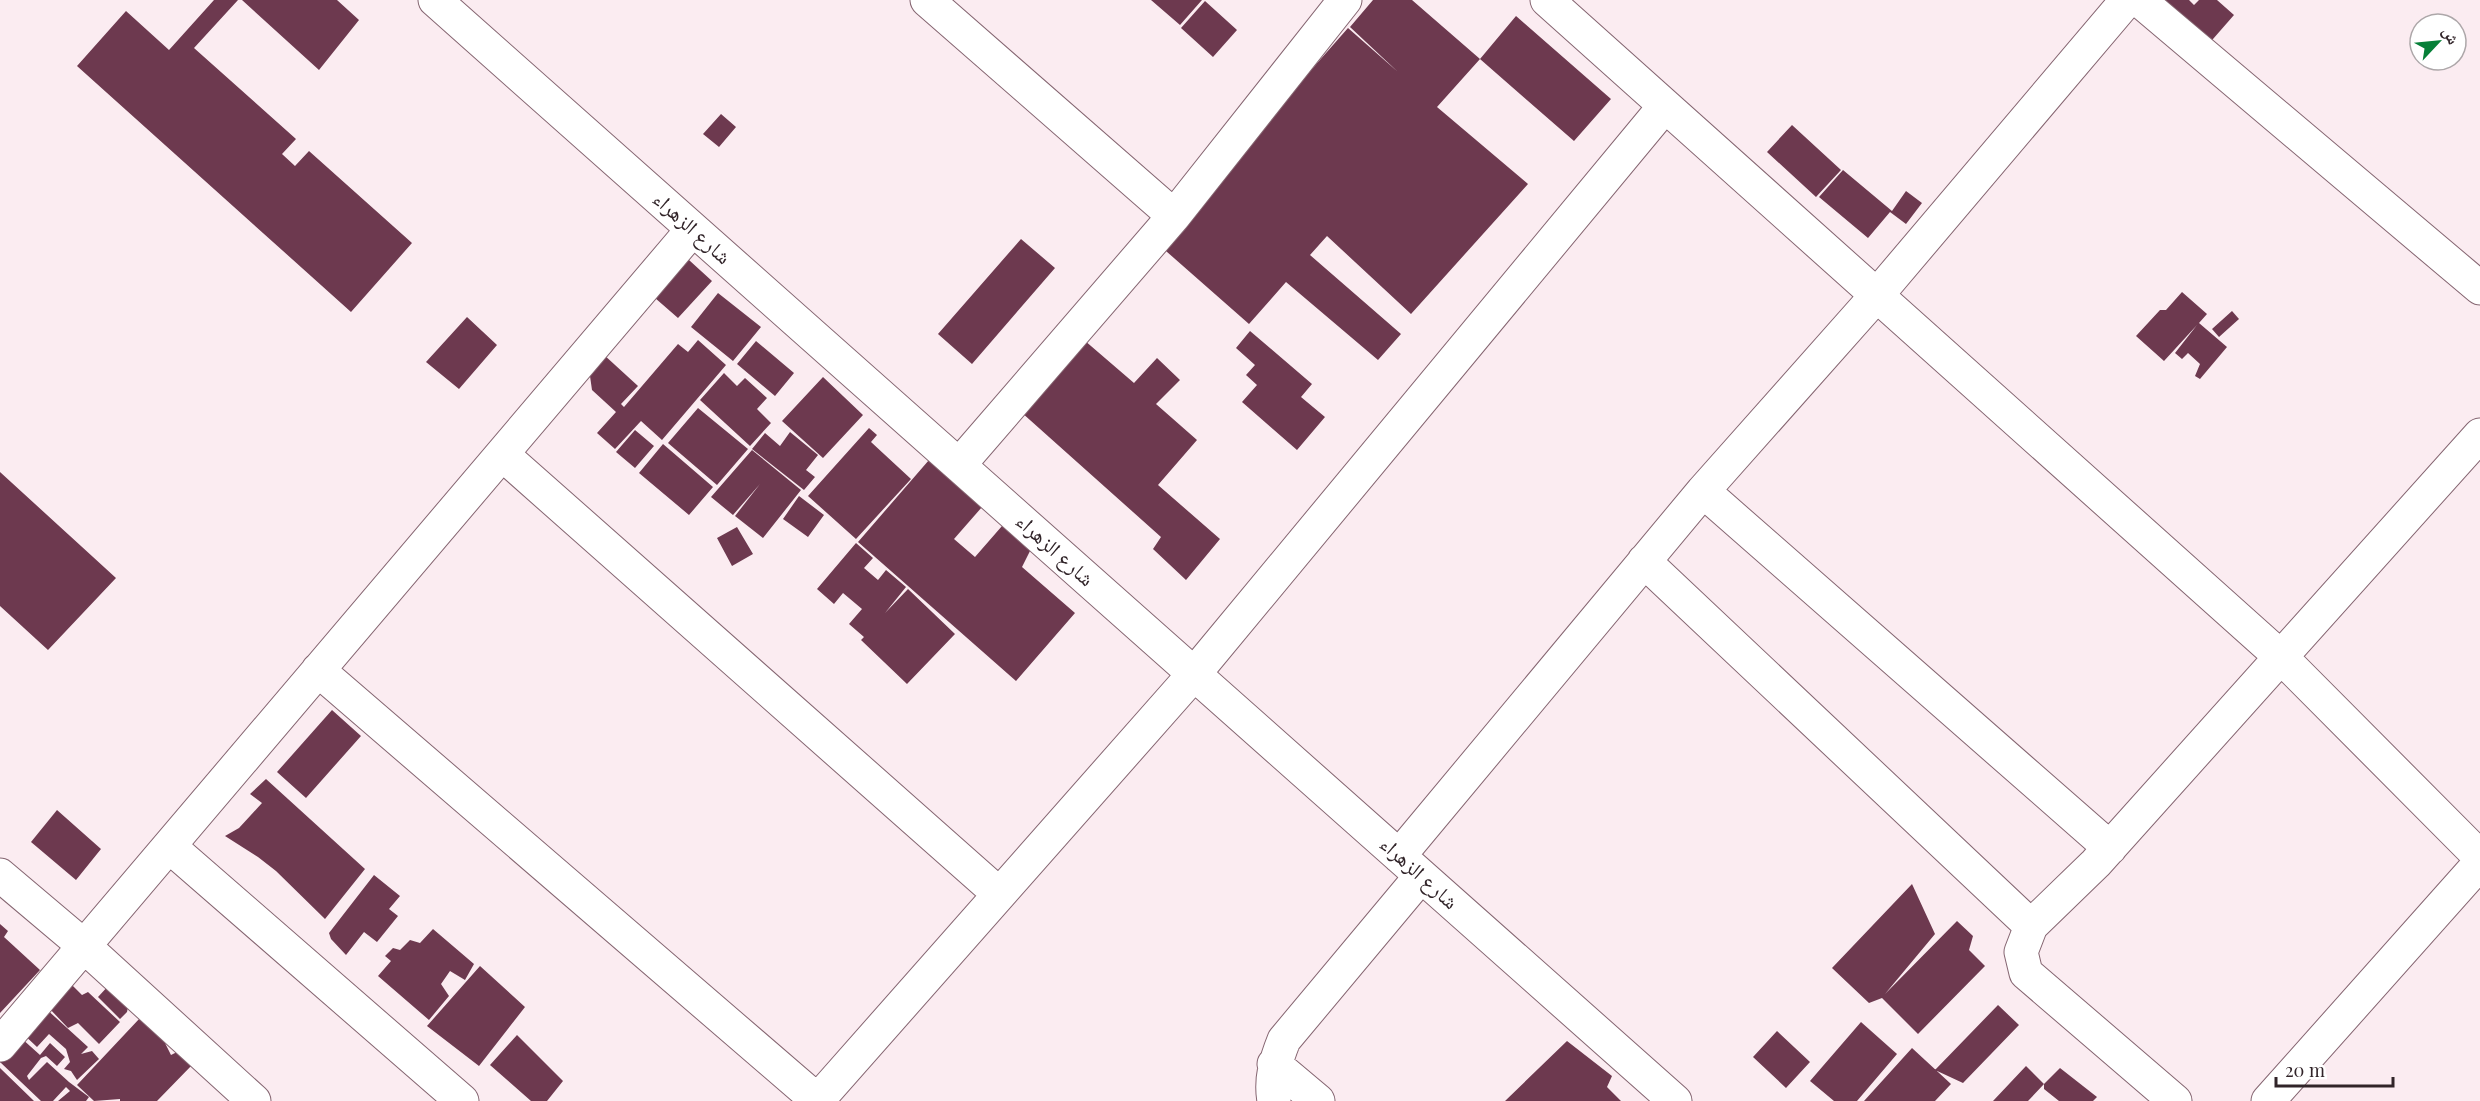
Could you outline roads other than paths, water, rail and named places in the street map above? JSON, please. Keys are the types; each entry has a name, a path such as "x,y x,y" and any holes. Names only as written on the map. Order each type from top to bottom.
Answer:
{"street":[{"name":"شارع الزهراء","path":"435,0 1675,1101"},
{"path":"927,0 1174,216"},
{"path":"959,465 1174,216 1345,0"},
{"path":"1547,0 2282,658 2480,858"},
{"path":"1274,1101 1272,1090 1274,1064 1284,1040 1410,866 1644,561 1877,295 2127,0"},
{"path":"2139,0 2480,288"},
{"path":"318,670 818,1101 1194,674 1664,107"},
{"path":"0,1045 693,229"},
{"path":"2175,1101 2026,973 2021,952 2031,926 2110,848 2480,435"},
{"path":"502,454 999,894"},
{"path":"1703,491 2110,848"},
{"path":"1644,561 2031,926"},
{"path":"170,846 462,1101"},
{"path":"2268,1101 2480,863"},
{"path":"0,875 84,946 254,1101"},
{"path":"1274,1064 1318,1101"}]}
